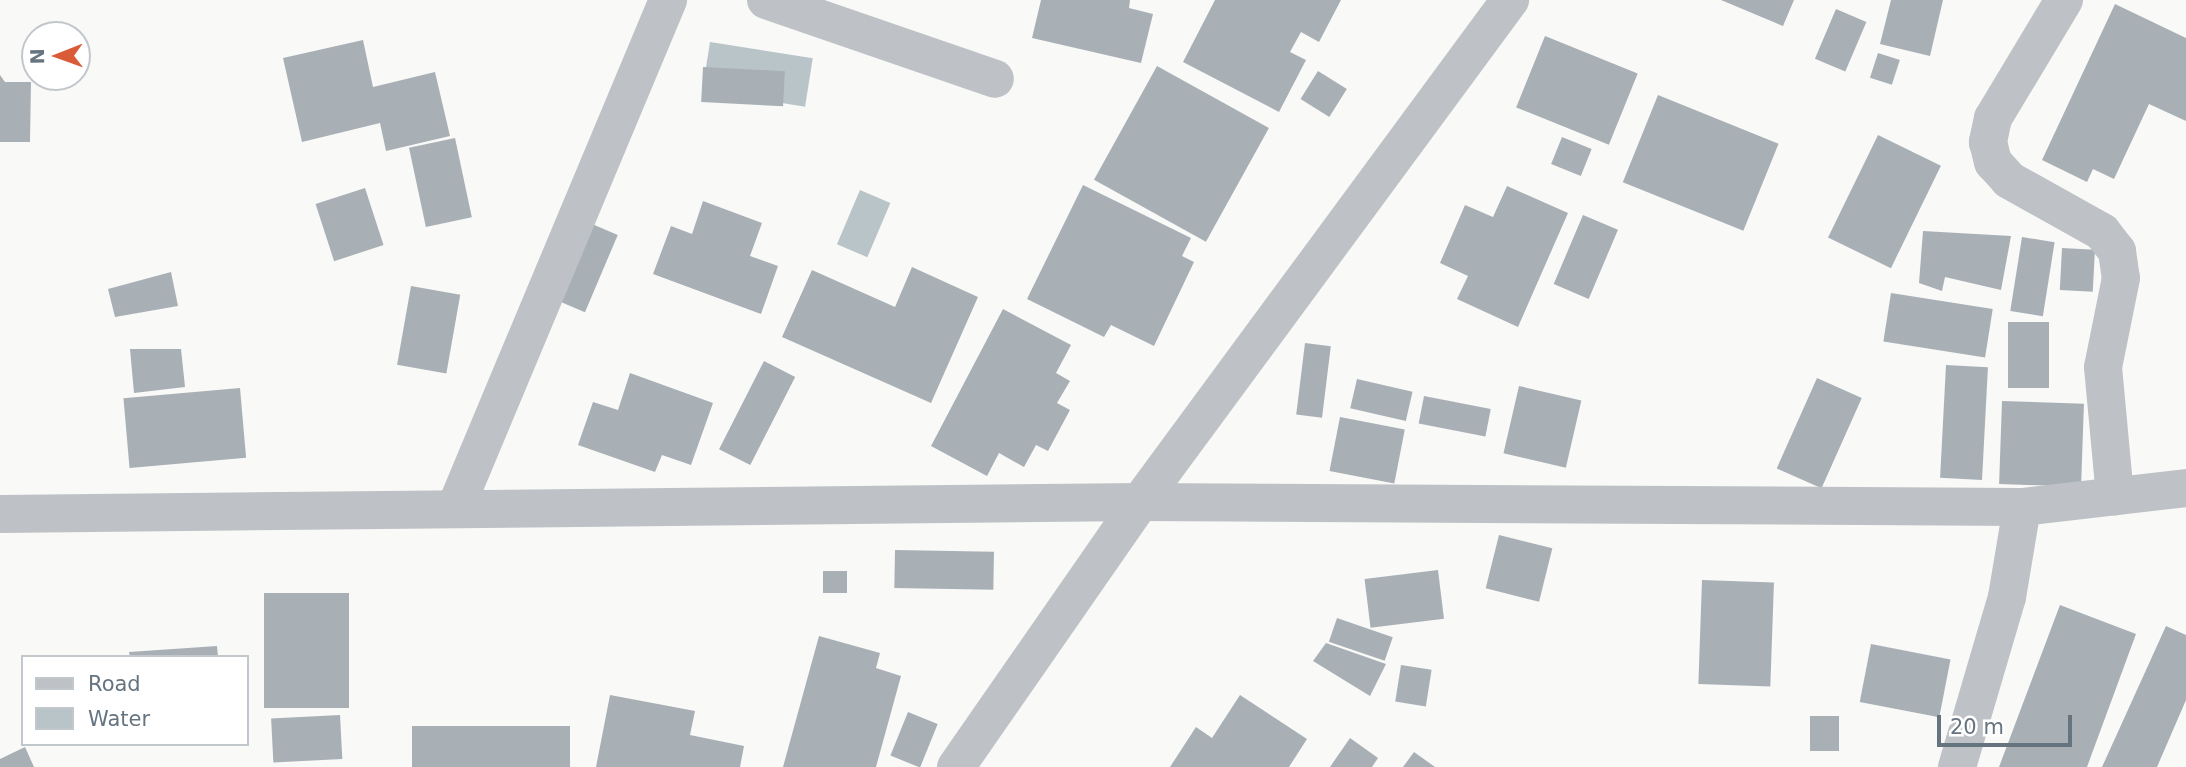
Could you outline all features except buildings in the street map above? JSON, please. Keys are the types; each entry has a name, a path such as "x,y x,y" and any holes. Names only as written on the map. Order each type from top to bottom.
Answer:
{"street":[{"path":"455,509 668,0"},
{"path":"766,0 995,79"},
{"path":"956,767 1140,502 1510,0"},
{"path":"2064,0 1993,118 1988,142 1993,162 2009,180 2102,232 2117,251 2120,278 2103,367 2115,496"},
{"path":"0,514 1140,502 2022,507 2186,488"},
{"path":"1957,767 2007,597 2022,507"}],"water":[{"path":"710,42 813,58 805,107 702,90"},
{"path":"860,190 890,203 867,257 837,244"}]}
